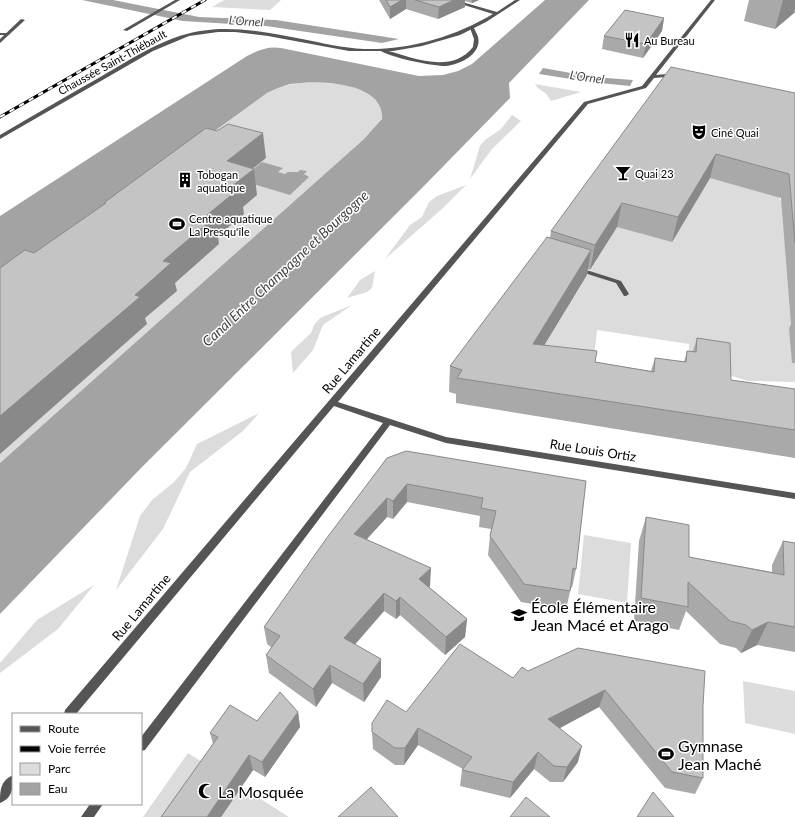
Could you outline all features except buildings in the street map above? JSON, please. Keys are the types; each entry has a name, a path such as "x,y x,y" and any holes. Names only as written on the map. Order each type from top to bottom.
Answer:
{"street":[{"path":"125,30 178,0"},
{"path":"450,0 496,13"},
{"name":"Chaussée Saint-Thiébault","path":"0,137 148,51 176,38 187,35 213,31 245,32 282,37 337,48 381,50 403,48 439,41 472,28 518,0"},
{"name":"Rue Lamartine","path":"70,713 586,103 644,87 713,0"},
{"path":"0,42 23,20"},
{"path":"381,50 436,64 454,63 462,60 476,47 478,41 472,28"},
{"path":"0,34 8,34"},
{"path":"652,77 664,75 683,75"},
{"path":"566,266 618,282 626,294"},
{"name":"Rue Louis Ortiz","path":"333,403 446,440 795,496"},
{"path":"142,745 363,458 388,422"},
{"path":"0,797 12,782"},
{"path":"87,817 96,805"}],"green space":[{"path":"224,0 281,0 270,10 212,7"},
{"name":"Centre aquatique La Presqu'île","path":"300,83 346,85 358,88 376,99 381,108 382,119 364,139 0,463 0,287 267,93 282,86"},
{"path":"535,84 581,92 551,101 547,94"},
{"path":"512,115 521,121 492,149 470,179 480,146 485,140 501,129"},
{"path":"723,150 779,197 782,202 795,359 795,382 748,381 689,363 689,344 597,330 592,377 530,369 617,227"},
{"path":"466,185 443,208 385,259 410,225 422,217 429,202 437,196"},
{"path":"375,271 372,288 367,292 347,298 360,280"},
{"path":"352,305 323,325 313,350 293,373 291,352 311,333 314,325 320,318"},
{"path":"259,413 243,431 190,472 163,529 116,590 140,516 152,500 174,482 186,468 197,444"},
{"path":"584,535 631,543 627,603 578,594"},
{"path":"94,585 58,629 0,673 0,663 37,620"},
{"path":"743,681 795,691 795,734 745,723"},
{"path":"188,753 289,817 143,817"}],"water":[{"name":"L'Ornel","path":"82,0 113,0 199,17 276,20 399,39 382,43 266,26 183,21"},
{"name":"Canal Entre Champagne et Bourgogne","path":"545,0 589,0 509,83 510,98 421,189 143,466 0,614 0,463 364,139 382,119 380,106 373,97 361,90 332,83 316,82 290,84 267,93 0,287 0,216 247,56 260,50 268,48 281,48 419,76 443,75 458,71 472,64"},
{"name":"L'Ornel","path":"543,68 593,77 633,80 630,86 590,82 539,74"},
{"path":"262,162 283,168 278,172 285,174 288,172 298,172 300,170 307,171 304,174 309,177 290,195 240,180"}],"railway":[{"path":"0,117 205,0"}],"place":[{"name":"Au Bureau","path":"632,40"},
{"name":"Ciné Quai","path":"699,132"},
{"name":"Quai 23","path":"623,173"},
{"name":"Tobogan aquatique","path":"185,180"},
{"name":"Centre aquatique La Presqu'île","path":"177,224"},
{"name":"École Élémentaire Jean Macé et Arago","path":"519,615"},
{"name":"Gymnase Jean Maché","path":"666,754"},
{"name":"La Mosquée","path":"206,791"}]}
